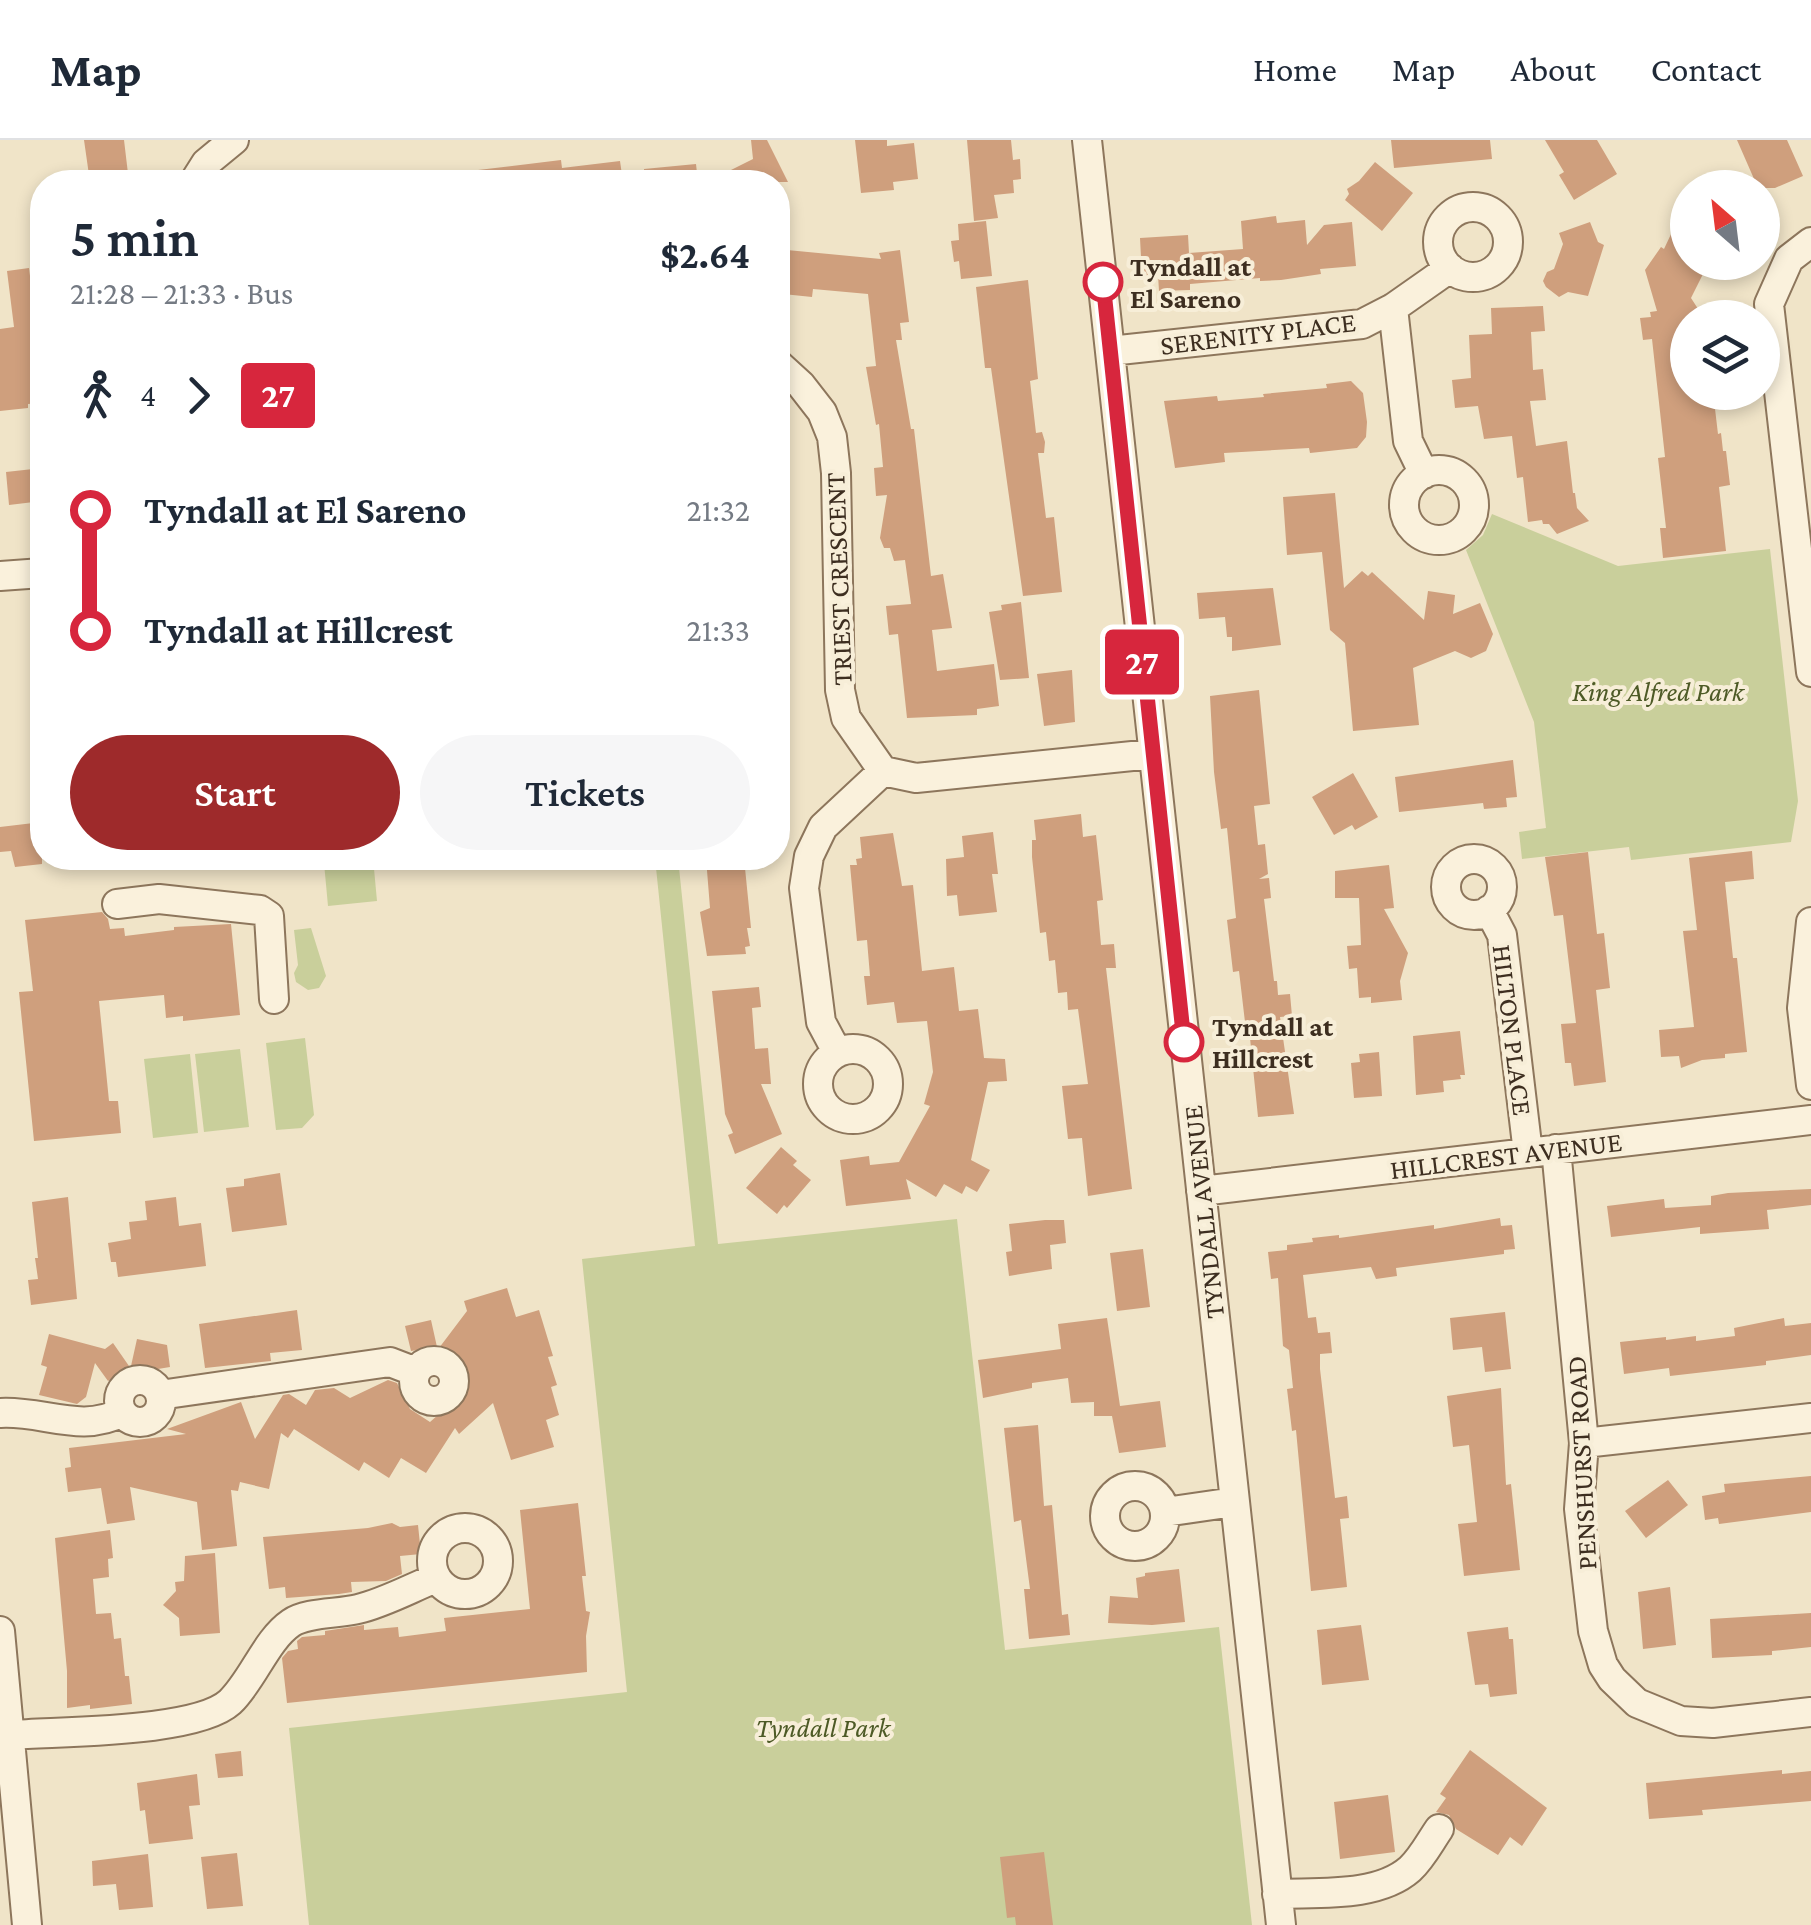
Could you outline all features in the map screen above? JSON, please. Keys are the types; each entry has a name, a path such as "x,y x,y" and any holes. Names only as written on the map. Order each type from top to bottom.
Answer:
{"street":[{"path":"202,170 234,140"},
{"name":"TYNDALL AVENUE","path":"1087,140 1281,1925"},
{"path":"1811,242 1789,259 1769,304 1804,535 1811,672"},
{"name":"SERENITY PLACE","path":"1110,350 1362,324 1393,308 1450,268"},
{"path":"1393,308 1408,441 1424,474"},
{"name":"TRIEST CRESCENT","path":"790,375 822,412 832,437 840,690 846,718 883,772"},
{"path":"0,576 30,574"},
{"path":"838,1052 820,1022 804,888 809,856 839,809 883,772 916,778 1152,754"},
{"path":"117,904 159,899 260,910 268,916 274,999"},
{"name":"HILTON PLACE","path":"1489,910 1502,935 1542,1151"},
{"path":"1811,922 1802,1008 1811,1085"},
{"name":"HILLCREST AVENUE","path":"1200,1191 1811,1120"},
{"name":"PENSHURST ROAD","path":"1542,1151 1584,1443 1579,1508 1598,1650 1612,1679 1637,1703 1681,1721 1713,1723 1811,1712"},
{"path":"0,1413 18,1412 82,1424 107,1421 122,1412 120,1391 138,1379 152,1383 160,1394 390,1362 416,1372"},
{"path":"1584,1443 1811,1418"},
{"path":"1165,1512 1234,1502"},
{"path":"12,1734 168,1724 210,1715 228,1704 279,1633 294,1620 361,1608 436,1578"},
{"path":"0,1632 28,1925"},
{"path":"1277,1894 1369,1887 1396,1878 1416,1864 1438,1829"}],"green space":[{"name":"King Alfred Park","path":"1492,514 1618,566 1770,549 1798,801 1791,842 1631,860 1629,847 1522,859 1519,832 1546,828 1534,722 1466,550 1483,535"},
{"path":"325,870 374,870 377,901 328,906"},
{"name":"Tyndall Park","path":"656,870 679,870 718,1244 957,1219 1005,1650 1219,1627 1252,1925 309,1925 289,1728 627,1692 582,1259 695,1246"},
{"path":"311,928 326,976 319,988 308,990 296,982 294,930"},
{"path":"305,1038 314,1115 302,1128 276,1130 266,1043"},
{"path":"240,1049 249,1127 204,1132 195,1054"},
{"path":"190,1054 198,1133 153,1138 144,1059"}],"building":[{"path":"84,140 124,140 128,170 88,170"},
{"path":"751,140 767,140 782,170 731,170 753,159"},
{"path":"855,140 887,140 887,146 914,143 918,179 893,182 894,190 861,193"},
{"path":"967,140 1011,140 1013,160 1020,159 1021,179 1013,180 1014,193 994,195 998,218 974,221"},
{"path":"1391,140 1490,140 1492,159 1394,168"},
{"path":"1545,140 1597,140 1617,174 1574,200 1559,175 1564,172"},
{"path":"1737,140 1787,140 1803,176 1780,186 1780,170 1750,170"},
{"path":"561,160 562,168 620,161 621,170 478,170"},
{"path":"1375,162 1413,193 1382,231 1345,200 1347,189"},
{"path":"696,164 697,170 644,170"},
{"path":"1276,216 1277,223 1305,220 1307,245 1324,225 1352,222 1356,266 1320,269 1321,274 1281,280 1190,284 1190,290 1159,291 1158,275 1142,276 1140,238 1188,235 1189,253 1243,249 1241,221"},
{"path":"986,221 992,276 961,279 951,241 959,240 958,224"},
{"path":"1590,222 1598,242 1604,245 1588,296 1568,292 1559,297 1543,281 1547,272 1554,269 1563,244 1559,233"},
{"path":"1670,236 1670,280 1700,280 1692,300 1670,300 1670,410 1715,410 1730,485 1719,487 1726,551 1663,558 1660,528 1666,528 1658,458 1665,457 1652,339 1643,340 1640,318 1651,317 1650,312 1657,311 1645,270 1661,247 1664,249"},
{"path":"790,250 881,259 879,253 900,250 909,322 900,323 902,340 896,340 914,429 931,576 943,574 952,628 932,630 937,671 994,664 999,706 977,709 977,715 907,718 898,634 889,635 886,606 911,604 905,560 894,561 890,548 884,548 880,538 887,495 876,496 874,468 883,467 879,424 876,425 866,367 876,366 868,294 813,289 812,297 790,295"},
{"path":"29,268 30,404 28,408 0,411 0,329 14,327 7,271"},
{"path":"1028,280 1038,379 1030,381 1036,433 1042,432 1045,442 1044,453 1038,453 1046,518 1054,517 1062,592 1023,596 991,368 985,368 976,287"},
{"path":"1543,306 1545,331 1531,332 1533,370 1543,369 1546,400 1530,401 1536,446 1567,441 1577,508 1589,521 1557,534 1542,520 1528,522 1523,477 1517,478 1512,436 1484,439 1478,406 1455,408 1452,380 1471,378 1469,335 1492,334 1491,308"},
{"path":"1351,381 1363,393 1367,422 1366,437 1357,448 1310,453 1309,448 1224,453 1225,462 1175,468 1164,401 1264,397 1263,394 1327,388 1326,384"},
{"path":"30,469 30,502 9,505 6,472"},
{"path":"1335,493 1344,588 1362,571 1368,576 1372,572 1424,620 1428,591 1455,595 1453,614 1480,603 1493,634 1486,651 1471,658 1455,651 1413,668 1419,725 1353,731 1345,643 1330,630 1322,552 1287,555 1283,497"},
{"path":"1273,588 1281,645 1232,651 1225,617 1199,619 1197,593"},
{"path":"1021,602 1029,678 1000,680 989,612 1002,610 1001,605"},
{"path":"1072,670 1075,722 1044,726 1037,674"},
{"path":"1259,690 1270,804 1254,806 1258,845 1265,844 1268,874 1259,879 1269,878 1271,898 1264,899 1274,981 1278,995 1290,994 1292,1016 1280,1017 1294,1114 1258,1117 1250,1038 1247,1039 1239,971 1233,972 1227,920 1236,918 1227,828 1221,829 1214,772 1210,696"},
{"path":"1513,760 1517,797 1506,798 1507,807 1484,809 1483,803 1399,812 1395,777"},
{"path":"1353,773 1378,817 1355,830 1352,825 1334,835 1312,797"},
{"path":"1081,814 1083,837 1096,835 1103,900 1097,901 1101,945 1114,944 1116,968 1106,968 1132,1189 1088,1196 1082,1138 1068,1139 1062,1086 1088,1084 1078,1009 1068,1010 1067,992 1058,993 1055,960 1049,961 1046,932 1040,933 1032,857 1032,840 1036,840 1034,820"},
{"path":"30,823 30,865 15,867 11,851 0,852 0,827"},
{"path":"993,832 998,874 992,874 997,912 959,916 957,895 947,896 946,859 964,857 962,836"},
{"path":"893,833 902,886 913,885 922,971 954,967 959,1011 978,1009 984,1058 1005,1059 1007,1081 988,1082 971,1160 990,1170 977,1192 966,1186 962,1194 944,1184 936,1197 906,1179 911,1199 846,1206 840,1160 869,1156 870,1165 899,1162 930,1106 924,1104 933,1072 927,1021 897,1023 894,1002 867,1005 867,940 857,941 850,865 857,865 856,859 862,858 860,837"},
{"path":"1752,851 1754,879 1725,882 1747,1052 1725,1054 1725,1058 1702,1060 1681,1068 1679,1056 1661,1057 1659,1030 1694,1027 1683,931 1697,930 1689,858"},
{"path":"1588,852 1597,934 1604,933 1610,988 1596,990 1606,1082 1574,1086 1571,1063 1565,1063 1561,1024 1576,1023 1563,915 1554,916 1545,857"},
{"path":"1389,865 1394,908 1384,909 1408,953 1400,981 1402,1000 1371,1003 1371,997 1359,998 1357,968 1349,969 1347,946 1361,945 1359,898 1335,898 1335,871"},
{"path":"707,870 745,870 751,928 747,928 750,946 745,947 746,954 707,956 700,912 710,908"},
{"path":"102,912 110,929 124,928 125,936 174,927 231,924 240,1015 183,1021 183,1016 166,1018 164,995 99,1001 109,1101 118,1101 121,1133 34,1141 19,992 33,991 25,920"},
{"path":"759,987 761,1007 752,1008 755,1049 768,1048 771,1084 761,1084 782,1134 735,1154 728,1135 733,1133 725,1114 712,991"},
{"path":"1460,1031 1465,1075 1443,1081 1444,1092 1416,1095 1413,1036"},
{"path":"1379,1052 1382,1096 1354,1098 1351,1063 1360,1062 1359,1054"},
{"path":"781,1147 797,1161 793,1165 811,1180 777,1214 746,1188"},
{"path":"280,1173 287,1225 232,1232 226,1188 244,1186 244,1179"},
{"path":"1811,1189 1811,1205 1767,1210 1769,1229 1700,1234 1700,1227 1611,1237 1607,1206 1664,1199 1665,1208 1711,1205 1711,1196 1728,1193"},
{"path":"68,1197 77,1299 31,1305 28,1280 38,1279 32,1202"},
{"path":"176,1197 179,1226 201,1223 206,1266 118,1277 108,1243 131,1239 129,1222 147,1220 145,1201"},
{"path":"1500,1218 1501,1226 1512,1225 1515,1249 1504,1250 1504,1254 1396,1268 1397,1276 1376,1279 1371,1267 1303,1275 1308,1318 1316,1317 1318,1333 1330,1332 1332,1353 1320,1354 1320,1369 1335,1498 1347,1496 1349,1518 1340,1519 1347,1587 1311,1591 1296,1430 1292,1431 1287,1389 1293,1388 1289,1350 1283,1346 1278,1278 1271,1279 1268,1252 1313,1242 1312,1238 1434,1225 1434,1229"},
{"path":"1064,1220 1066,1243 1050,1245 1052,1269 1009,1276 1009,1224"},
{"path":"1143,1249 1150,1307 1117,1311 1110,1253"},
{"path":"507,1288 516,1317 539,1310 553,1356 548,1357 557,1385 551,1387 559,1415 546,1420 554,1447 511,1460 493,1403 459,1434 455,1428 426,1473 401,1458 389,1478 364,1462 359,1471 294,1429 288,1438 281,1433 269,1489 240,1482 238,1491 231,1490 237,1546 202,1550 197,1502 130,1487 135,1520 107,1524 101,1488 68,1492 65,1468 71,1467 69,1448 186,1434 167,1429 241,1402 255,1439 283,1395 289,1394 306,1405 315,1390 334,1388 350,1398 388,1380 397,1383 410,1409 430,1422 463,1393 462,1366 439,1348 467,1311 464,1301"},
{"path":"297,1310 302,1350 270,1353 271,1361 205,1368 199,1324"},
{"path":"1505,1312 1511,1369 1485,1372 1482,1347 1453,1350 1450,1318"},
{"path":"1107,1318 1120,1406 1160,1401 1166,1447 1119,1453 1112,1416 1094,1416 1094,1402 1071,1403 1068,1378 1032,1383 1032,1388 983,1398 978,1360 1061,1349 1058,1324"},
{"path":"1784,1318 1785,1326 1811,1323 1811,1355 1766,1361 1766,1365 1670,1376 1669,1368 1624,1374 1620,1342 1735,1336 1734,1328"},
{"path":"431,1320 437,1347 411,1351 405,1326"},
{"path":"49,1334 105,1349 113,1343 129,1366 108,1381 95,1363 86,1397 77,1404 39,1395 47,1367 41,1365"},
{"path":"137,1339 167,1345 170,1367 157,1372 131,1366"},
{"path":"1501,1388 1506,1485 1511,1484 1520,1570 1464,1576 1458,1524 1477,1522 1469,1445 1453,1447 1447,1396"},
{"path":"1038,1425 1044,1506 1052,1505 1062,1615 1068,1614 1070,1635 1029,1639 1024,1589 1030,1589 1021,1520 1014,1522 1004,1428"},
{"path":"1811,1476 1811,1512 1719,1524 1718,1518 1705,1520 1702,1496 1725,1492 1724,1484"},
{"path":"1668,1480 1688,1505 1646,1538 1625,1511"},
{"path":"578,1503 586,1576 582,1576 586,1611 590,1612 587,1672 287,1703 282,1658 288,1651 298,1649 297,1641 302,1637 364,1625 364,1630 398,1627 399,1637 446,1631 444,1618 530,1609 520,1510"},
{"path":"392,1523 400,1527 418,1525 421,1554 400,1556 402,1574 386,1581 351,1582 352,1592 339,1594 286,1598 285,1587 269,1589 263,1537"},
{"path":"110,1530 113,1558 108,1559 109,1577 93,1579 96,1614 111,1613 114,1639 121,1638 132,1704 67,1708 55,1538"},
{"path":"215,1553 220,1633 180,1636 179,1618 163,1605 176,1591 175,1582 184,1581 185,1556"},
{"path":"1179,1569 1185,1622 1108,1623 1110,1596 1138,1598 1136,1578 1145,1573"},
{"path":"1670,1587 1676,1645 1643,1649 1638,1592"},
{"path":"1811,1613 1811,1647 1772,1651 1772,1655 1712,1658 1710,1619"},
{"path":"1361,1625 1369,1680 1322,1685 1317,1630"},
{"path":"1508,1627 1509,1639 1513,1639 1517,1694 1490,1697 1488,1684 1475,1685 1467,1632"},
{"path":"1470,1750 1547,1808 1522,1846 1510,1837 1498,1855 1456,1829 1449,1815 1436,1812 1446,1798 1440,1794"},
{"path":"241,1751 243,1776 218,1778 215,1754"},
{"path":"1782,1770 1782,1774 1811,1771 1811,1801 1702,1810 1703,1815 1649,1819 1646,1783"},
{"path":"197,1774 200,1805 189,1806 193,1839 149,1844 137,1783"},
{"path":"1388,1795 1395,1852 1340,1859 1334,1802"},
{"path":"1044,1852 1053,1925 1016,1925 1015,1917 1007,1918 1000,1857"},
{"path":"237,1853 243,1906 207,1909 201,1857"},
{"path":"148,1854 153,1907 119,1910 116,1884 93,1886 92,1861"}],"bus line":[{"name":"27","path":"1103,282 1184,1042"}],"place":[{"name":"Tyndall at El Sareno","path":"1103,282"},
{"name":"Tyndall at Hillcrest","path":"1184,1042"}]}
